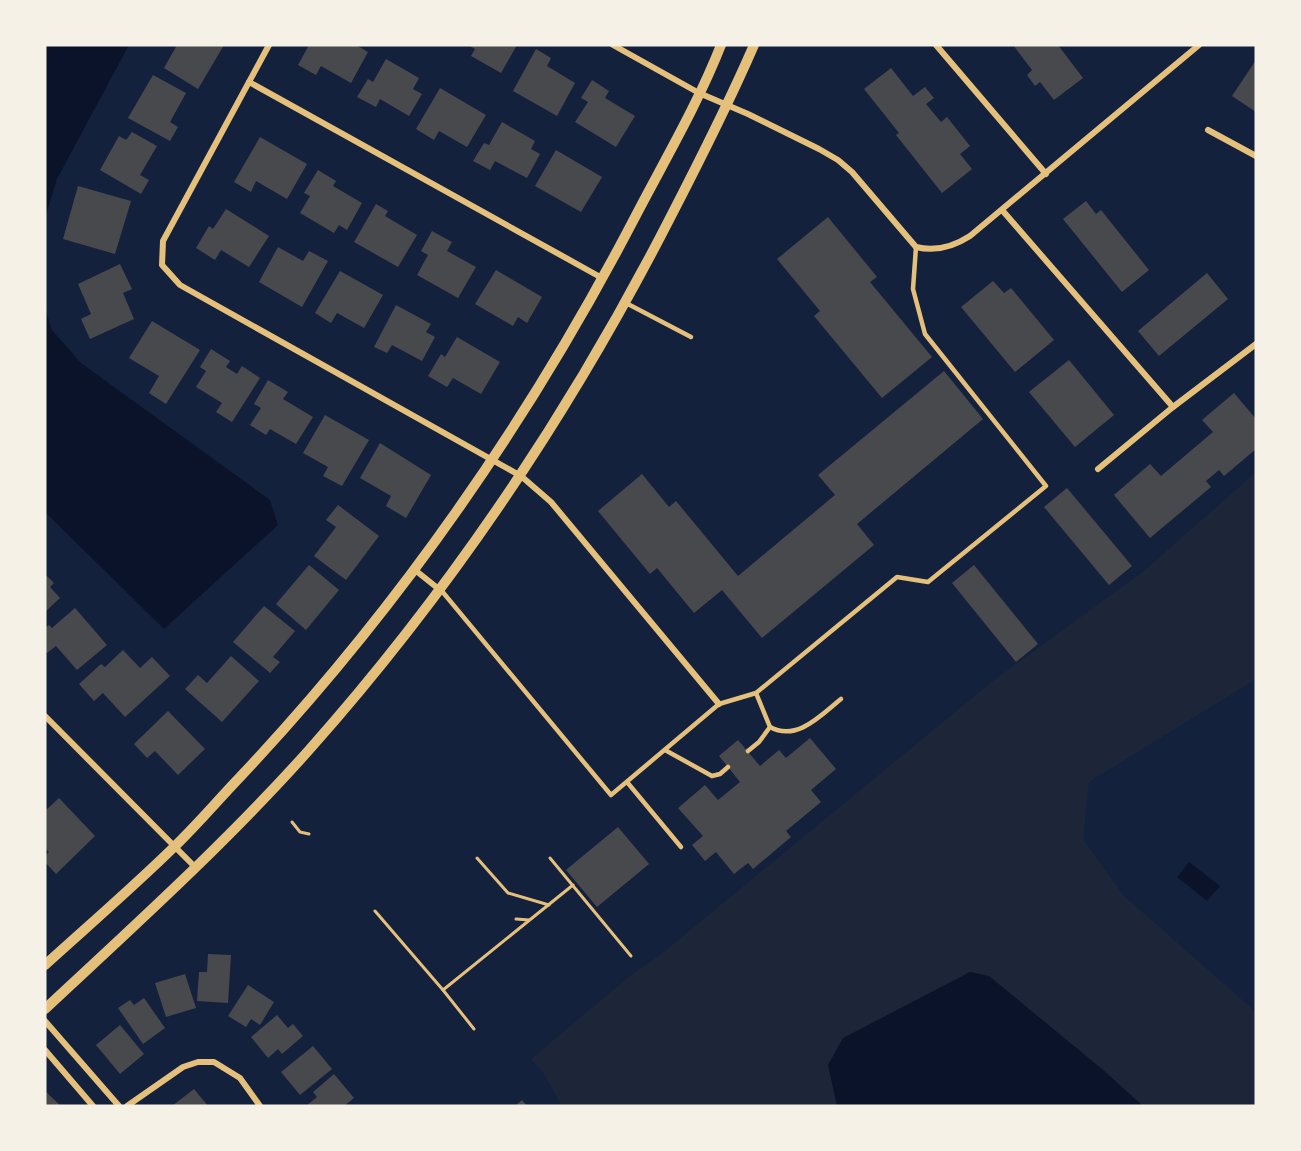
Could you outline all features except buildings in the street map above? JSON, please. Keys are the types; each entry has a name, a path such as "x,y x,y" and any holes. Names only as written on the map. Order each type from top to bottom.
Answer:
{"street":[{"path":"269,45 163,241 162,265 180,285 521,476 551,502 719,704"},
{"path":"613,45 699,93 838,160 852,172 916,247 930,250 960,243 1199,45"},
{"path":"45,965 174,846 287,727 415,570 492,460 558,358 603,279 699,93 721,45"},
{"path":"45,1009 197,868 308,751 392,652 440,590 521,476 587,371 626,303 728,106 754,45"},
{"path":"936,45 1046,174"},
{"path":"249,82 603,279"},
{"path":"1209,130 1256,156"},
{"path":"1002,210 1173,407"},
{"path":"1098,469 1173,407 1256,344"},
{"path":"415,570 440,590"},
{"path":"45,716 197,868"},
{"path":"45,1021 119,1106"},
{"path":"45,1050 93,1106"},
{"path":"127,1106 183,1067 198,1062 214,1062 240,1078 260,1106"}],"lane":[{"path":"440,590 611,795 719,704 756,693 897,577 928,582 1046,486 925,334 913,289 916,247"},
{"path":"626,303 691,338"},
{"path":"756,693 770,727 779,732 791,733 816,719 841,699"},
{"path":"748,751 759,742 770,727"},
{"path":"665,750 712,776 720,774 728,767"},
{"path":"627,782 681,847"}],"path":[{"path":"292,822 300,832 309,834"},
{"path":"477,858 508,893 549,905"},
{"path":"550,858 580,890 631,956"},
{"path":"443,990 573,885"},
{"path":"375,911 474,1029"},
{"path":"516,919 529,920"}],"shaded area":[{"path":"45,45 129,45 57,179 45,218"},
{"path":"45,306 51,329 81,363 270,500 278,525 164,629 45,512"},
{"path":"1256,472 1256,679 1089,782 1083,839 1124,896 1256,1012 1256,1106 562,1106 542,1071 531,1059 994,680 1144,571"},
{"path":"1189,862 1220,886 1207,901 1177,877"},
{"path":"970,972 989,976 1102,1069 1143,1106 837,1106 828,1065 843,1038"}]}
